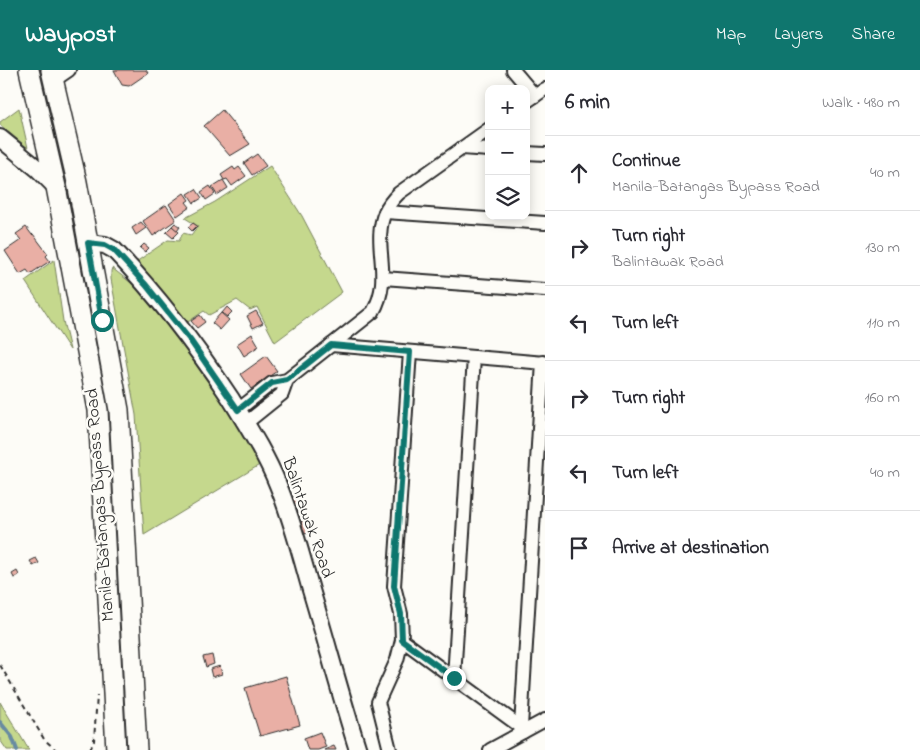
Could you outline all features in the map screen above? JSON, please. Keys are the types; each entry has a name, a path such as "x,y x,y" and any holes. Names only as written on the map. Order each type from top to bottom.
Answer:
{"main road":[{"name":"Manila-Batangas Bypass Road","path":"29,70 56,186 98,410 107,734 103,750"},
{"name":"Manila-Batangas Bypass Road","path":"52,76 76,182 119,410 136,750"},
{"path":"81,323 102,320"},
{"name":"Manila-Batangas Bypass Road","path":"122,750 133,675"},
{"name":"Manila-Batangas Bypass Road","path":"105,682 116,750"}],"street":[{"path":"52,76 69,70"},
{"path":"513,70 535,96"},
{"path":"242,417 272,383 287,380 373,312 382,290 380,239 385,212 399,193 488,130"},
{"path":"0,138 56,186"},
{"path":"462,148 485,150"},
{"path":"530,153 545,154"},
{"path":"385,212 545,223"},
{"name":"Balintawak Road","path":"88,243 105,245 114,250 146,285 190,340 242,417 272,472 286,507 358,750"},
{"path":"383,278 545,290"},
{"path":"331,345 544,363 522,729"},
{"path":"390,750 378,702 397,660 402,640 401,614 394,586 410,352"},
{"path":"454,678 474,357"},
{"path":"402,640 522,729"},
{"path":"490,750 504,747 522,729 545,720"}],"path":[{"path":"0,665 44,739 56,750"},
{"path":"90,750 94,742 105,682"}],"green space":[{"path":"19,108 28,148 0,125 0,122"},
{"path":"270,166 302,216 342,292 275,342 257,307 250,310 237,300 209,315 204,311 185,324 136,262 168,240 179,241 183,233 191,235 198,226 185,218 215,202"},
{"path":"54,260 63,321 70,350 25,281"},
{"path":"112,268 149,297 230,409 261,464 144,535 136,415 111,279"},
{"path":"0,702 29,750 7,750 0,740"}],"building":[{"path":"114,70 146,70 148,73 129,86 122,85"},
{"path":"222,110 250,144 230,156 204,126"},
{"path":"257,154 266,166 252,175 244,163"},
{"path":"233,167 235,170 239,167 246,176 232,186 221,175"},
{"path":"223,180 228,188 217,195 212,187"},
{"path":"210,186 215,194 206,200 201,192"},
{"path":"196,189 202,198 194,203 188,194"},
{"path":"184,193 189,200 186,202 190,207 177,216 169,204"},
{"path":"166,205 176,220 153,236 143,221"},
{"path":"141,222 146,228 136,235 132,228"},
{"path":"175,223 180,227 177,231 172,226"},
{"path":"193,223 197,226 192,231 188,227"},
{"path":"172,226 179,232 173,238 166,232"},
{"path":"26,227 48,254 46,256 50,261 30,274 27,270 20,274 5,251 21,240 16,234"},
{"path":"144,244 149,248 145,252 140,248"},
{"path":"227,307 232,312 227,317 222,313"},
{"path":"256,311 263,323 253,328 247,316"},
{"path":"221,313 229,320 220,330 212,323"},
{"path":"200,315 205,322 197,328 191,321"},
{"path":"252,334 259,346 244,356 237,344"},
{"path":"266,356 277,371 251,389 241,374"},
{"path":"298,495 301,503 292,508 288,500"},
{"path":"307,520 311,532 304,534 300,522"},
{"path":"36,558 39,563 33,566 30,561"},
{"path":"17,571 19,575 14,578 12,574"},
{"path":"212,655 214,664 206,667 203,657"},
{"path":"220,666 222,674 212,677 210,669"},
{"path":"286,676 300,725 260,736 245,688"},
{"path":"320,732 326,747 318,750 308,750 304,738"},
{"path":"334,746 336,750 324,750"}],"waterway":[{"path":"0,722 12,737 17,750"}],"route":[{"path":"102,320 88,243 105,245 114,250 146,285 174,318 238,410 272,383 287,380 331,345 410,352 394,586 401,614 402,640 454,678"}]}
